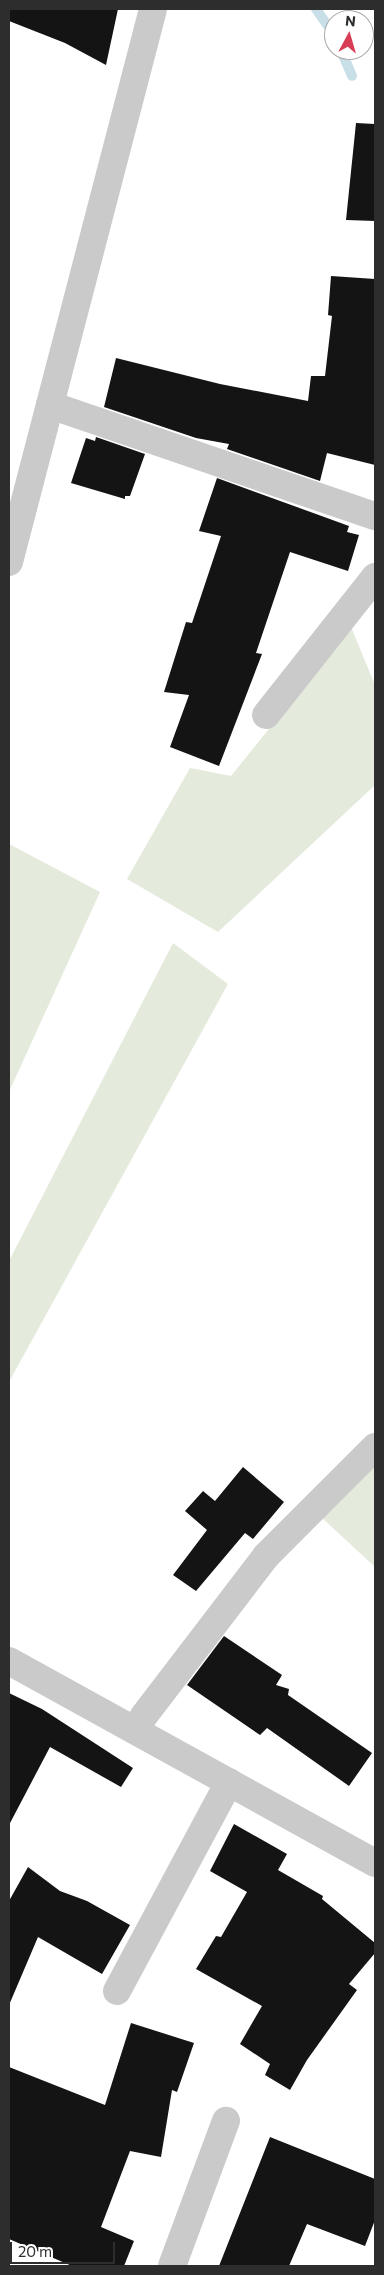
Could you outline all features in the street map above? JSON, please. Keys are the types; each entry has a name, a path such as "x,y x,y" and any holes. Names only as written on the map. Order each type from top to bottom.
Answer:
{"street":[{"path":"9,562 154,9"},
{"path":"50,405 375,516"},
{"path":"266,715 375,577"},
{"path":"143,1716 266,1556 375,1447"},
{"path":"9,1661 375,1864"},
{"path":"118,1991 229,1782"},
{"path":"172,2266 226,2121"}],"shaded area":[{"path":"351,627 375,685 375,785 218,932 127,879 190,768 231,776"},
{"path":"9,844 100,892 9,1092"},
{"path":"173,943 228,984 9,1382 9,1261"},
{"path":"375,1466 375,1567 321,1517"}],"building":[{"path":"9,9 118,9 106,65 65,43 9,21"},
{"path":"356,123 375,124 375,221 346,220"},
{"path":"331,276 375,279 375,465 327,453 320,481 227,449 229,444 196,438 104,407 116,358 220,384 308,401 311,376 325,376 332,316 328,315"},
{"path":"96,437 145,454 130,496 125,496 125,499 71,483 86,438 95,441"},
{"path":"217,478 349,526 347,532 359,535 348,571 290,552 256,653 262,654 219,766 170,747 189,695 164,692 186,622 192,623 221,536 199,531"},
{"path":"243,1467 284,1502 253,1539 245,1533 196,1591 173,1575 207,1530 185,1511 203,1491 215,1501"},
{"path":"224,1636 282,1675 276,1685 289,1689 288,1695 372,1753 349,1786 267,1728 260,1735 187,1685"},
{"path":"9,1693 42,1709 133,1768 121,1787 50,1747 9,1825"},
{"path":"234,1824 287,1854 278,1870 323,1896 322,1899 375,1943 375,1953 349,1984 357,1990 307,2060 290,2090 265,2075 270,2064 240,2044 262,2006 196,1969 216,1936 221,1937 247,1892 210,1871"},
{"path":"28,1867 60,1891 87,1901 130,1925 102,1974 38,1937 9,2005 9,1901"},
{"path":"131,2023 194,2043 177,2092 172,2090 161,2157 130,2151 101,2227 134,2241 124,2266 72,2266 9,2239 9,2067 105,2105"},
{"path":"270,2137 375,2179 375,2220 365,2246 307,2224 289,2266 219,2266"}],"waterway":[{"path":"316,9 324,21"},
{"path":"345,60 352,76"}]}
